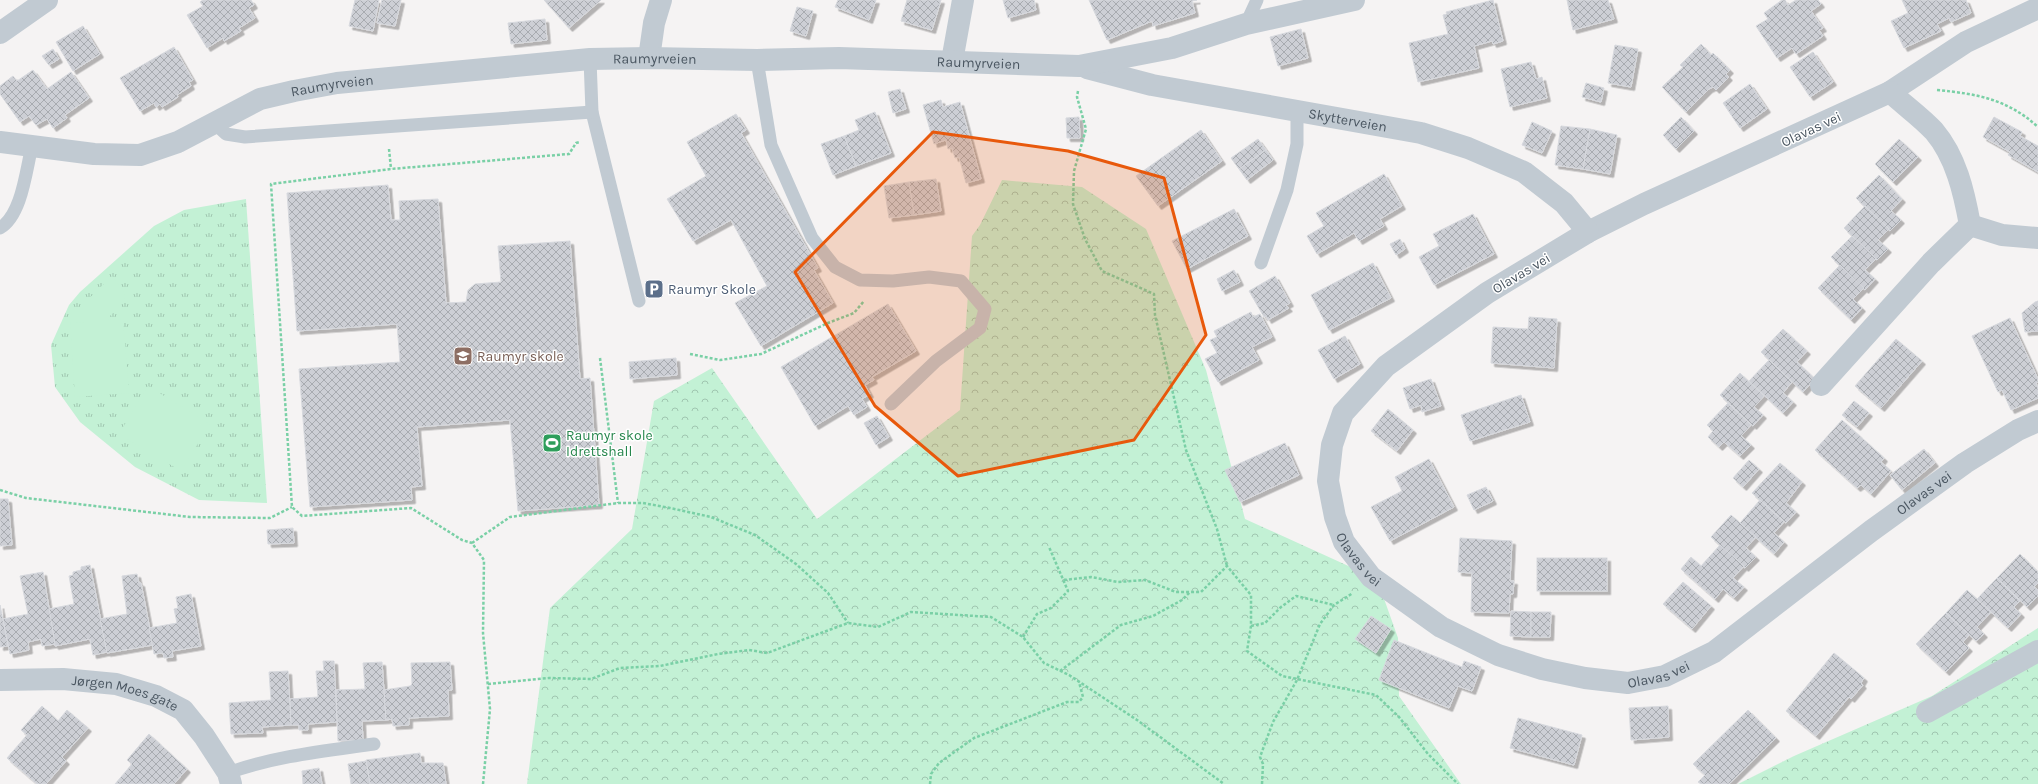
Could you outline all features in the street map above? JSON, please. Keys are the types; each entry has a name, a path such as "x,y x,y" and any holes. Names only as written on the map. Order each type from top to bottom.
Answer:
{"street":[{"path":"0,33 47,0"},
{"path":"649,58 654,23 661,0"},
{"path":"952,61 963,0"},
{"name":"Raumyrveien","path":"0,142 94,154 140,155 178,142 260,99 330,84 590,59 649,58 757,60 839,58 1079,66 1172,48 1246,24 1319,4 1354,0"},
{"name":"Olavas vei","path":"2038,8 1966,42 1894,96 1644,204 1588,232 1487,294 1386,366 1343,413 1332,445 1328,481 1335,517 1344,542 1371,577 1441,627 1498,655 1542,669 1585,678 1628,683 1665,676 1714,652 1871,531 1959,467 2018,430 2038,421"},
{"name":"Skytterveien","path":"1079,66 1152,85 1421,133 1468,148 1524,172 1564,203 1588,232"},
{"path":"1894,96 1934,131 1952,159 1965,200 1970,225"},
{"path":"1970,225 2002,235 2038,238"},
{"path":"1821,385 1931,263 1970,225"},
{"path":"1927,712 2038,651"},
{"name":"Jørgen Moes gate","path":"0,680 63,679 116,684 156,696 183,710 204,736 230,778"}],"lane":[{"path":"1246,24 1258,0"},
{"path":"590,59 592,112 639,302"},
{"path":"757,60 772,145 812,238 835,267 860,280 893,281 929,277 961,281 984,309 980,328 936,361 891,404"},
{"path":"1261,263 1287,190 1297,144 1297,110"},
{"path":"214,123 226,134 245,137 592,112"},
{"path":"0,228 7,224 19,200 32,146"},
{"path":"230,778 251,765 285,757 374,744"}],"path":[{"path":"1079,66 1077,97 1086,129 1074,171 1073,204 1086,239 1102,271 1154,294 1155,315 1186,450 1217,529 1227,566 1251,596 1251,626 1247,651 1282,676 1376,695 1399,717 1428,754 1458,784"},
{"path":"1894,96 1930,89 1960,92 2004,104 2022,113 2038,127"},
{"path":"484,784 490,709 483,633 484,560 472,543 462,540 411,508 302,516 292,507 271,184 391,169 569,154 576,143 597,136"},
{"path":"389,149 391,169"},
{"path":"690,354 720,360 761,354 854,313 865,299 860,280"},
{"path":"600,358 618,502"},
{"path":"0,490 26,498 190,517 270,518 292,507"},
{"path":"472,543 510,517 618,502 643,503 677,509 711,518 755,535 796,564 828,593 848,623"},
{"path":"1022,637 1037,614 1051,608 1068,591 1049,547"},
{"path":"1064,580 1091,577 1118,582 1145,580 1176,592 1201,592 1227,566"},
{"path":"1262,784 1263,764 1260,757 1264,743 1283,701 1297,680 1320,624 1334,605 1351,594 1371,577"},
{"path":"1060,671 1121,625 1153,616 1182,600 1190,592"},
{"path":"1251,626 1266,623 1281,607 1296,596 1334,605"},
{"path":"488,684 549,678 591,679 620,668 660,666 718,654 749,650 768,653 848,623 878,627 911,612 991,618 1022,637 1044,663 1079,682 1137,720 1224,784"},
{"path":"930,784 931,774 939,764 974,738 1060,704 1067,702 1079,702 1083,697 1079,682"}],"highlighted area":[{"path":"933,132 1068,151 1164,178 1206,335 1134,440 958,476 875,406 795,272"}],"green space":[{"path":"1002,180 1082,187 1146,229 1206,370 1245,519 1377,579 1398,638 1399,696 1461,784 527,784 550,608 632,529 654,401 712,368 817,519 960,410 972,236 980,225"},
{"path":"246,199 267,503 199,500 135,467 80,422 55,387 51,345 69,305 80,292 154,226 184,210"},
{"path":"112,276 124,292 125,301 106,320 123,319 129,393 75,397 70,323 90,322 78,309"},
{"path":"148,386 210,424 181,471 119,434"},
{"path":"2038,628 2038,784 1738,784 1794,756 1932,696"}],"building":[{"path":"203,0 251,0 254,5 249,8 255,18 239,28 241,31 224,41 223,38 207,48 187,15 203,6 200,2"},
{"path":"355,0 379,0 373,31 349,26"},
{"path":"382,0 401,0 395,26 377,23"},
{"path":"544,0 601,0 569,28"},
{"path":"838,0 876,0 869,20 835,7"},
{"path":"907,0 941,0 932,30 901,21"},
{"path":"1003,0 1034,0 1036,10 1008,18"},
{"path":"1089,0 1197,0 1192,1 1195,13 1153,26 1152,21 1107,40"},
{"path":"1493,0 1503,41 1493,44 1492,41 1474,46 1479,68 1418,82 1409,43 1448,34 1443,15 1447,14 1446,12"},
{"path":"1567,0 1608,0 1614,19 1573,30"},
{"path":"1782,0 1785,0 1788,5 1796,0 1818,0 1821,4 1811,11 1823,28 1819,30 1823,36 1796,54 1792,48 1777,58 1756,26 1768,19 1764,13"},
{"path":"1902,0 1966,0 1971,13 1951,22 1949,18 1937,24 1941,31 1904,48 1891,21 1908,13"},
{"path":"797,7 813,11 806,36 790,31"},
{"path":"545,19 547,40 511,44 508,23"},
{"path":"83,26 100,54 73,71 56,42"},
{"path":"1301,29 1308,58 1278,66 1270,37"},
{"path":"1701,44 1711,55 1713,53 1730,70 1726,74 1729,77 1716,90 1713,87 1709,89 1686,112 1662,87 1683,67 1680,65"},
{"path":"1615,45 1638,49 1631,87 1608,83"},
{"path":"174,47 193,80 189,82 191,86 177,95 178,97 162,107 160,104 156,107 154,103 140,111 120,78"},
{"path":"53,49 59,59 49,65 42,56"},
{"path":"1813,52 1833,82 1810,97 1790,67"},
{"path":"1531,62 1536,79 1542,77 1547,98 1510,107 1501,69"},
{"path":"33,70 47,89 71,72 89,98 65,115 67,118 53,128 47,119 36,125 29,116 20,122 0,94 0,86 13,76 17,81"},
{"path":"1586,83 1604,88 1601,102 1582,97"},
{"path":"1750,84 1767,109 1740,128 1723,103"},
{"path":"900,89 906,109 893,113 888,92"},
{"path":"941,100 943,107 960,102 981,179 966,183 959,157 955,158 952,148 948,149 946,140 934,144 923,105"},
{"path":"875,112 891,153 856,166 844,136 859,130 855,120"},
{"path":"736,114 746,130 741,133 818,268 814,270 833,303 761,346 735,303 767,286 731,220 693,241 667,199 706,176 687,142"},
{"path":"1079,117 1080,138 1067,138 1066,118"},
{"path":"1681,117 1694,131 1676,149 1663,135"},
{"path":"1994,117 2022,132 2020,136 2038,146 2038,172 2008,155 2010,152 1983,137"},
{"path":"1532,122 1552,131 1542,153 1522,145"},
{"path":"1561,126 1590,129 1583,169 1555,165"},
{"path":"1590,129 1617,135 1610,174 1583,169"},
{"path":"1201,130 1222,161 1158,206 1136,176"},
{"path":"844,136 856,166 833,175 821,144"},
{"path":"1258,139 1266,150 1239,169 1231,158"},
{"path":"1899,139 1918,157 1893,182 1875,164"},
{"path":"1266,150 1273,160 1247,180 1239,169"},
{"path":"1384,174 1402,206 1380,219 1384,226 1359,241 1354,233 1317,254 1307,236 1324,226 1316,213"},
{"path":"1879,175 1902,199 1891,211 1901,220 1890,231 1856,198"},
{"path":"936,179 941,211 914,215 909,182"},
{"path":"909,182 914,215 889,218 884,186"},
{"path":"388,185 391,220 400,220 399,201 438,199 446,303 466,302 468,290 475,284 501,282 498,246 570,241 580,379 590,378 599,505 518,511 510,420 417,427 422,486 411,487 412,500 310,507 299,369 400,362 397,324 297,331 287,193"},
{"path":"1865,206 1889,229 1878,240 1888,249 1877,260 1844,228"},
{"path":"1234,209 1248,236 1187,269 1172,241"},
{"path":"1473,214 1494,254 1434,285 1419,257 1439,246 1433,234"},
{"path":"1852,236 1876,259 1865,270 1875,279 1865,290 1831,257"},
{"path":"1400,239 1405,249 1396,255 1390,244"},
{"path":"1373,263 1391,298 1329,330 1311,295"},
{"path":"1840,265 1864,288 1853,299 1862,308 1851,320 1818,288"},
{"path":"1234,270 1240,282 1222,291 1217,279"},
{"path":"1275,276 1290,303 1286,305 1289,308 1268,320 1266,316 1264,317 1249,291"},
{"path":"2038,301 2038,331 2025,332 2022,313"},
{"path":"888,304 916,351 872,377 874,380 865,385 870,394 862,399 867,407 854,415 848,406 815,426 781,367"},
{"path":"1251,312 1253,317 1260,314 1272,337 1252,347 1259,360 1218,382 1205,359 1217,353 1210,340 1217,337 1214,331"},
{"path":"1529,317 1557,319 1554,368 1491,363 1493,327 1528,329"},
{"path":"2010,318 2038,379 2038,382 2036,383 2038,388 2038,398 2011,410 2002,390 1998,392 1972,336"},
{"path":"1783,329 1807,351 1797,362 1815,379 1803,392 1761,352"},
{"path":"1345,336 1360,364 1334,379 1318,350"},
{"path":"1896,339 1922,361 1881,408 1855,386"},
{"path":"676,358 677,375 630,379 629,362"},
{"path":"1769,360 1792,382 1783,393 1793,402 1783,413 1749,381"},
{"path":"1740,373 1764,396 1754,407 1763,415 1753,426 1720,395"},
{"path":"1431,379 1441,406 1422,412 1421,405 1410,409 1403,388"},
{"path":"1521,395 1530,422 1470,441 1461,415"},
{"path":"1854,401 1869,413 1857,427 1842,415"},
{"path":"1728,403 1751,425 1741,436 1751,445 1740,456 1724,442 1719,447 1708,437 1713,431 1707,425"},
{"path":"1388,409 1413,430 1397,451 1371,431"},
{"path":"877,416 889,437 876,445 864,423"},
{"path":"1842,420 1884,458 1881,462 1891,471 1871,494 1861,485 1857,488 1815,450"},
{"path":"1285,443 1299,475 1240,502 1225,470"},
{"path":"1924,449 1935,463 1902,490 1890,475"},
{"path":"1429,459 1454,507 1390,541 1371,507 1402,491 1395,477"},
{"path":"1749,460 1759,469 1743,487 1733,478"},
{"path":"1780,463 1802,482 1786,503 1796,512 1786,523 1752,493"},
{"path":"1486,487 1493,501 1474,510 1467,495"},
{"path":"0,499 8,499 12,545 0,546"},
{"path":"1760,500 1784,522 1774,533 1784,542 1774,554 1740,523"},
{"path":"1731,515 1756,537 1746,548 1756,557 1745,568 1711,537"},
{"path":"293,528 294,543 268,544 267,530"},
{"path":"1460,538 1512,541 1510,581 1514,581 1513,594 1510,594 1509,613 1471,612 1472,573 1458,572"},
{"path":"1720,545 1744,566 1733,578 1744,587 1734,598 1723,589 1715,599 1681,569 1691,557 1701,566"},
{"path":"2020,554 2038,572 2038,583 2034,587 2038,590 2038,596 2027,607 1997,578"},
{"path":"1537,558 1607,558 1607,591 1537,591"},
{"path":"90,565 107,652 93,655 90,639 55,646 48,610 74,604 69,576 73,575 73,572 81,570 81,567"},
{"path":"43,572 55,644 42,646 41,639 28,642 29,650 10,654 3,619 28,614 20,576"},
{"path":"137,574 139,583 141,583 153,645 107,653 100,619 127,614 122,576"},
{"path":"1997,578 2020,601 2014,607 2021,614 2008,628 1977,599"},
{"path":"1683,582 1711,606 1692,629 1663,604"},
{"path":"1967,590 1991,612 1977,627 1984,634 1976,641 1946,613"},
{"path":"191,594 201,646 172,651 173,657 164,658 163,653 154,654 149,628 177,623 174,609 178,608 176,597"},
{"path":"0,605 8,646 0,647"},
{"path":"1511,611 1531,612 1531,637 1510,636"},
{"path":"1531,612 1551,612 1550,637 1531,637"},
{"path":"1946,613 1969,635 1963,642 1969,648 1946,672 1916,644"},
{"path":"1371,616 1391,629 1376,653 1355,639"},
{"path":"1394,640 1462,667 1464,661 1481,667 1472,691 1458,686 1449,708 1379,680"},
{"path":"1834,653 1864,678 1861,683 1863,685 1851,699 1849,697 1816,736 1786,711"},
{"path":"323,661 334,661 337,722 308,724 308,730 299,730 299,725 291,725 290,699 318,697 316,671 324,671"},
{"path":"382,662 386,720 362,721 363,740 338,741 336,690 365,689 363,663"},
{"path":"450,662 452,690 448,690 449,716 409,718 409,725 393,726 392,719 386,720 384,690 410,686 412,684 411,663"},
{"path":"288,671 291,725 262,727 263,733 231,734 229,703 271,700 269,672"},
{"path":"42,706 58,721 67,710 88,728 62,757 66,761 46,784 37,784 7,758 27,735 21,730"},
{"path":"1668,706 1669,737 1631,740 1629,708"},
{"path":"1748,710 1776,738 1729,784 1701,784 1698,782 1705,775 1693,764"},
{"path":"1518,718 1582,735 1574,765 1510,748"},
{"path":"149,734 187,769 174,784 115,784 132,764 127,760"},
{"path":"420,753 421,763 443,763 446,784 370,784 366,760"},
{"path":"366,761 370,784 351,784 348,764"},
{"path":"319,768 322,784 303,784 302,771"}],"place":[{"name":"Raumyr Skole","path":"654,289"},
{"name":"Raumyr skole","path":"463,356"},
{"name":"Raumyr skole Idrettshall","path":"552,443"}]}
